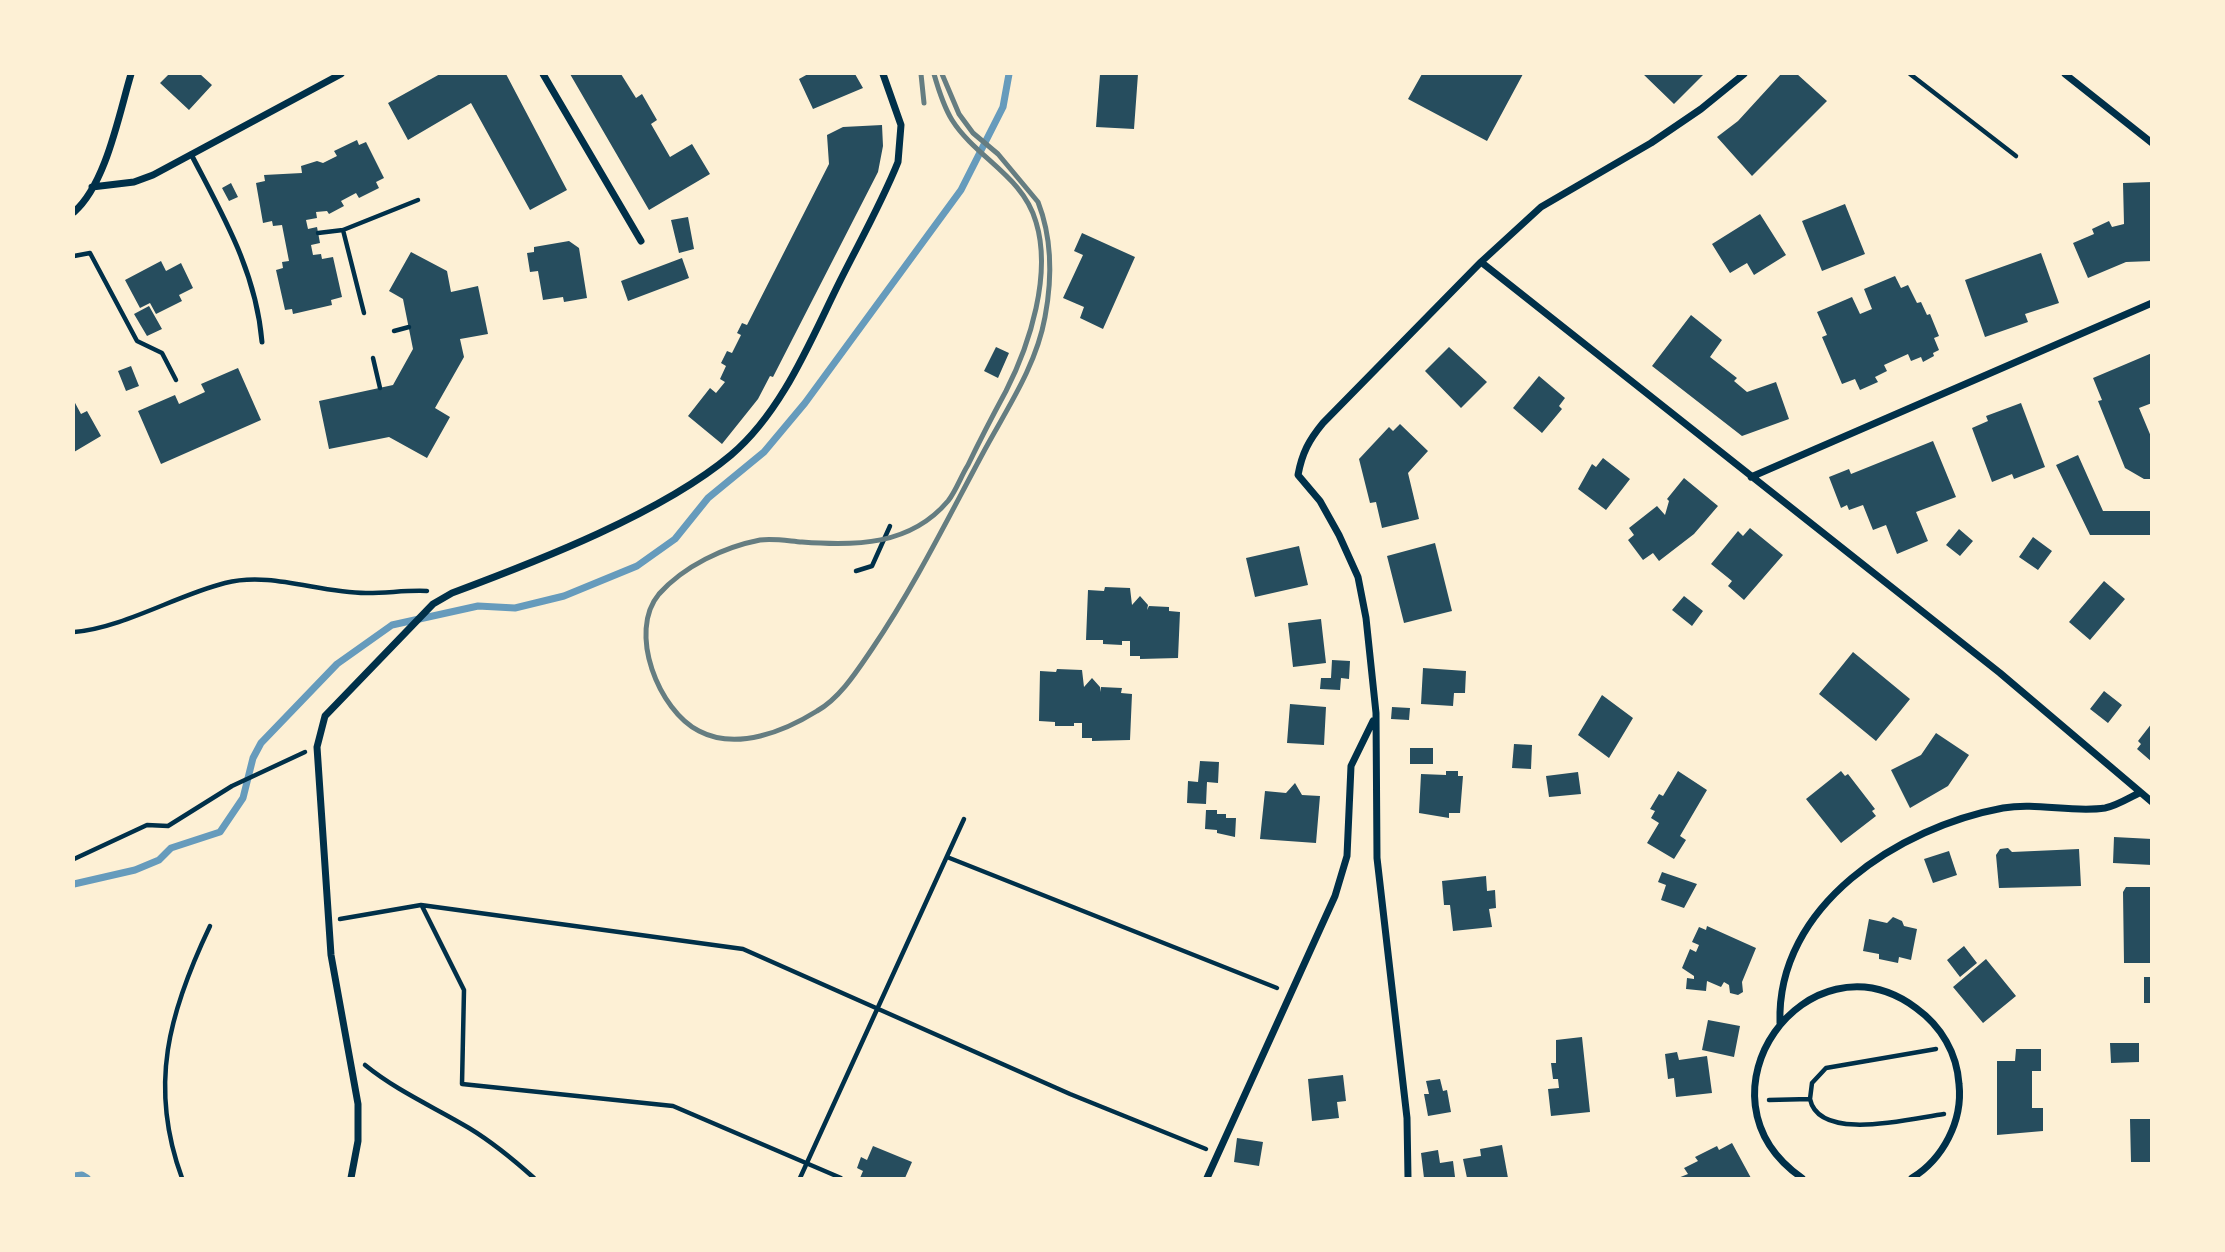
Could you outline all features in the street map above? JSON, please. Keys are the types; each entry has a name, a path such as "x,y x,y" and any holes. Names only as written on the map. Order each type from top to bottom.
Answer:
{"street":[{"path":"74,212 92,187 110,144 131,74"},
{"path":"92,187 134,183 341,74"},
{"path":"543,74 641,241"},
{"path":"351,1178 358,1141 358,1104 331,955 317,747 325,716 433,604 452,593 578,542 682,489 731,455 763,422 797,365 898,162 901,125 883,74"},
{"path":"1408,1178 1407,1118 1377,858 1376,713 1366,618 1358,577 1320,501 1298,475 1306,443 1481,262 1541,207 1651,143 1701,109 1744,74"},
{"path":"2065,74 2151,143"},
{"path":"1481,262 2000,673 2151,802"},
{"path":"1751,477 2151,303"},
{"path":"1207,1178 1335,896 1347,856 1351,766 1356,749 1369,732 1376,713"},
{"path":"1780,1023 1779,996 1794,949 1835,894 1885,854 1914,837 1984,812 2028,806 2106,808 2139,793"},
{"path":"1802,1178 1788,1169 1770,1145 1757,1118 1755,1077 1759,1058 1780,1023 1795,1009 1831,992 1871,989 1909,1002 1939,1029 1950,1047 1960,1086 1957,1113 1946,1144 1934,1160 1912,1178"}],"lane":[{"path":"191,154 240,251 259,306 262,342"}],"path":[{"path":"1910,74 2016,156"},
{"path":"318,233 342,230 418,200"},
{"path":"342,230 364,313"},
{"path":"74,256 90,253 136,341 162,353 176,380"},
{"path":"394,331 409,327"},
{"path":"373,358 380,387"},
{"path":"856,571 872,566 890,526"},
{"path":"74,632 100,626 227,582 278,582 368,593 400,590 452,593"},
{"path":"74,859 147,825 168,826 232,786 317,747"},
{"path":"800,1178 964,819"},
{"path":"947,857 1290,994"},
{"path":"421,905 464,990 462,1084 673,1105 841,1178"},
{"path":"330,919 421,905 743,949 1217,1154"},
{"path":"182,1178 170,1132 165,1054 189,969 210,926"},
{"path":"348,1047 383,1079 470,1129 534,1178"},
{"path":"1950,1047 1826,1068 1812,1083 1810,1099 1825,1119 1844,1126 1957,1113"},
{"path":"1755,1101 1810,1099"}],"building":[{"path":"169,74 200,74 212,85 189,110 160,83"},
{"path":"440,74 506,74 567,190 530,210 471,103 408,140 388,103"},
{"path":"570,74 621,74 636,98 642,94 657,120 651,124 670,157 692,144 710,174 649,210"},
{"path":"808,74 855,74 863,88 813,109 799,79"},
{"path":"1100,74 1138,74 1134,129 1096,127"},
{"path":"1422,74 1523,74 1487,141 1408,99"},
{"path":"1643,74 1704,74 1674,104"},
{"path":"1781,74 1797,74 1827,101 1752,176 1717,137 1738,121"},
{"path":"882,125 883,146 878,172 773,377 770,376 758,399 722,444 688,416 710,388 716,393 725,382 720,379 726,366 721,363 727,351 732,353 741,335 737,333 742,323 747,325 829,164 827,135 843,127"},
{"path":"357,140 359,145 366,142 384,178 376,182 379,188 359,198 356,193 341,201 344,206 329,214 327,211 316,212 317,218 306,220 308,229 317,227 320,243 311,245 313,255 321,254 322,259 333,257 342,297 331,300 332,305 293,314 292,309 285,310 276,270 283,268 282,262 289,261 282,225 273,226 272,221 263,223 256,183 265,181 264,175 302,173 301,166 317,161 323,163 337,156 334,151"},
{"path":"2152,182 2152,261 2126,262 2088,278 2073,243 2094,234 2092,229 2109,221 2112,227 2124,224 2123,183"},
{"path":"231,183 238,197 229,201 222,188"},
{"path":"1845,204 1865,254 1822,271 1802,221"},
{"path":"1760,214 1786,255 1754,275 1747,263 1730,273 1712,244"},
{"path":"688,217 694,249 679,253 671,220"},
{"path":"1082,233 1135,257 1103,329 1080,318 1084,307 1063,298 1083,255 1074,251"},
{"path":"569,241 579,248 587,298 564,302 563,297 543,300 538,271 530,272 527,253 534,252 534,247"},
{"path":"411,252 447,271 451,292 478,286 488,334 460,339 464,357 435,408 450,417 427,458 389,437 329,449 319,401 393,385 413,349 403,299 389,291"},
{"path":"2041,253 2059,303 2025,314 2028,322 1985,337 1965,280"},
{"path":"682,258 689,278 628,301 621,281"},
{"path":"161,261 166,271 181,263 193,288 179,295 182,301 156,314 150,303 140,308 125,280"},
{"path":"1895,276 1901,288 1908,285 1917,303 1921,302 1927,315 1930,314 1939,336 1934,338 1939,350 1923,362 1921,357 1911,361 1908,354 1884,365 1887,371 1875,377 1878,382 1860,390 1855,379 1842,384 1822,337 1827,335 1817,312 1852,297 1860,314 1872,309 1864,289"},
{"path":"149,306 162,329 147,336 134,314"},
{"path":"1691,315 1722,340 1710,357 1737,378 1734,381 1747,392 1776,382 1789,419 1742,436 1652,366"},
{"path":"996,347 1009,353 998,378 984,371"},
{"path":"1449,347 1487,382 1461,408 1425,371"},
{"path":"2152,353 2152,403 2139,408 2152,439 2152,479 2144,479 2125,468 2098,401 2102,400 2093,378"},
{"path":"131,366 139,386 126,391 118,371"},
{"path":"238,368 261,420 161,464 138,411 175,395 179,404 205,392 201,384"},
{"path":"1539,376 1565,398 1559,406 1562,409 1542,433 1513,408"},
{"path":"74,401 81,414 87,411 101,436 74,452"},
{"path":"2021,403 2045,467 2014,479 2012,474 1992,482 1972,428 1988,421 1986,416"},
{"path":"1400,424 1428,451 1408,473 1419,519 1382,528 1376,502 1370,503 1359,459 1389,427 1393,431"},
{"path":"1933,441 1956,497 1916,512 1928,541 1897,554 1886,525 1873,530 1863,505 1849,510 1847,505 1841,508 1829,477 1849,469 1851,474"},
{"path":"2078,455 2103,511 2152,511 2152,535 2090,535 2056,465"},
{"path":"1603,458 1630,479 1606,510 1578,489 1592,464 1596,467"},
{"path":"1684,478 1718,506 1694,534 1659,561 1653,553 1643,560 1628,540 1634,535 1629,528 1657,506 1665,515 1669,501 1667,499"},
{"path":"1750,528 1783,555 1744,600 1728,586 1732,581 1711,564 1738,531 1743,536"},
{"path":"1959,529 1973,541 1960,556 1946,545"},
{"path":"2033,537 2052,551 2038,570 2019,557"},
{"path":"1435,543 1452,611 1404,623 1387,556"},
{"path":"1299,546 1308,585 1255,597 1246,558"},
{"path":"2104,581 2125,599 2090,640 2069,622"},
{"path":"1105,587 1130,588 1132,605 1140,596 1148,605 1147,610 1149,606 1169,607 1169,611 1180,612 1178,658 1140,659 1140,656 1130,656 1130,641 1122,641 1122,645 1103,644 1103,640 1086,640 1088,590 1104,591"},
{"path":"1684,596 1703,611 1692,626 1672,610"},
{"path":"1321,619 1326,663 1293,667 1288,623"},
{"path":"1853,652 1910,699 1876,741 1819,694"},
{"path":"1332,660 1350,661 1349,679 1341,678 1340,690 1320,689 1321,678 1331,678"},
{"path":"1423,668 1466,671 1465,693 1454,693 1453,706 1421,704"},
{"path":"1057,669 1082,670 1084,687 1092,678 1100,687 1100,692 1101,687 1122,688 1121,693 1132,694 1130,740 1092,741 1092,738 1082,738 1082,723 1055,726 1055,722 1039,721 1040,671 1056,672"},
{"path":"2104,691 2122,705 2108,723 2090,709"},
{"path":"1602,695 1633,718 1609,758 1578,735"},
{"path":"1290,704 1326,707 1324,745 1287,743"},
{"path":"1392,707 1410,708 1409,720 1391,719"},
{"path":"2152,723 2152,762 2137,749 2141,744 2138,741"},
{"path":"1936,733 1969,755 1948,786 1910,808 1891,770 1921,755"},
{"path":"1514,744 1532,745 1531,769 1512,768"},
{"path":"1410,748 1433,748 1433,764 1410,764"},
{"path":"1200,761 1219,762 1218,783 1207,782 1206,804 1187,803 1188,781 1198,782"},
{"path":"1446,771 1458,771 1458,776 1463,776 1460,813 1449,813 1449,818 1419,813 1421,774 1446,775"},
{"path":"1678,771 1707,790 1680,836 1686,840 1674,859 1647,843 1659,823 1651,818 1655,811 1650,809 1659,794 1663,796"},
{"path":"1841,771 1845,776 1848,774 1875,809 1872,811 1876,816 1841,843 1806,799"},
{"path":"1578,772 1581,794 1549,797 1546,776"},
{"path":"1295,783 1302,795 1320,796 1316,843 1260,839 1265,791 1286,793"},
{"path":"1206,810 1217,810 1217,814 1226,814 1226,818 1236,818 1235,837 1217,833 1217,830 1205,829"},
{"path":"2114,837 2152,839 2152,865 2113,863"},
{"path":"2008,848 2012,852 2079,849 2081,886 1999,888 1996,855 2000,849"},
{"path":"1949,851 1957,875 1933,883 1924,859"},
{"path":"1662,872 1697,884 1684,908 1661,900 1666,885 1658,882"},
{"path":"1486,876 1487,891 1495,890 1496,908 1489,909 1492,927 1453,931 1450,905 1444,905 1442,881"},
{"path":"2126,887 2152,887 2152,963 2124,963 2123,892"},
{"path":"1893,917 1902,921 1904,926 1917,929 1911,960 1899,957 1898,963 1879,959 1879,954 1863,951 1869,919 1887,923"},
{"path":"1707,926 1756,948 1742,982 1743,992 1738,995 1730,993 1729,985 1724,982 1721,987 1707,981 1706,991 1686,989 1687,978 1694,979 1694,976 1682,968 1690,949 1696,952 1699,945 1692,942 1699,927 1706,930"},
{"path":"1964,946 1977,963 1960,977 1947,960"},
{"path":"1986,959 2016,996 1983,1023 1953,987"},
{"path":"2144,977 2152,977 2152,1003 2144,1003"},
{"path":"1708,1020 1740,1026 1734,1057 1702,1050"},
{"path":"1582,1037 1590,1112 1551,1116 1548,1089 1559,1088 1558,1079 1553,1079 1551,1063 1556,1063 1556,1040"},
{"path":"2110,1043 2139,1043 2139,1062 2111,1063"},
{"path":"2016,1049 2041,1049 2041,1071 2032,1071 2032,1108 2043,1108 2043,1131 1997,1135 1997,1061 2015,1061"},
{"path":"1677,1052 1679,1060 1707,1056 1712,1093 1676,1097 1674,1078 1668,1079 1665,1054"},
{"path":"1343,1075 1346,1101 1337,1102 1339,1118 1312,1121 1308,1079"},
{"path":"1440,1079 1443,1091 1447,1090 1451,1112 1428,1116 1424,1094 1429,1094 1426,1081"},
{"path":"2130,1119 2152,1119 2152,1162 2131,1162"},
{"path":"1237,1138 1263,1142 1259,1166 1234,1162"},
{"path":"1732,1143 1751,1178 1678,1178 1688,1174 1684,1168 1698,1161 1695,1157 1717,1146 1719,1150"},
{"path":"1502,1145 1508,1178 1467,1178 1463,1159 1481,1156 1480,1149"},
{"path":"873,1146 912,1162 905,1178 860,1178 863,1171 857,1168 861,1157 867,1160"},
{"path":"1438,1150 1440,1163 1453,1161 1455,1177 1424,1178 1421,1153"}],"waterway":[{"path":"74,884 135,870 159,860 171,848 220,832 243,798 253,758 261,743 337,664 392,625 478,606 515,608 564,596 637,566 675,539 708,498 764,452 805,403 961,190 1003,107 1009,74"},
{"path":"74,1176 82,1175 87,1178"}],"railway":[{"path":"921,74 924,103"},
{"path":"934,74 952,120 973,146 1021,192 1036,222 1040,242 1040,286 1030,331 1015,372 956,488 933,516 899,535 861,543 770,539 746,543 692,566 659,594 650,610 646,629 652,669 660,689 684,721 714,737 745,739 776,731 825,706 848,683 916,577 1019,388 1035,353 1045,317 1049,288 1048,244 1043,216 1038,202 998,154 973,133 959,114 942,74"}]}
